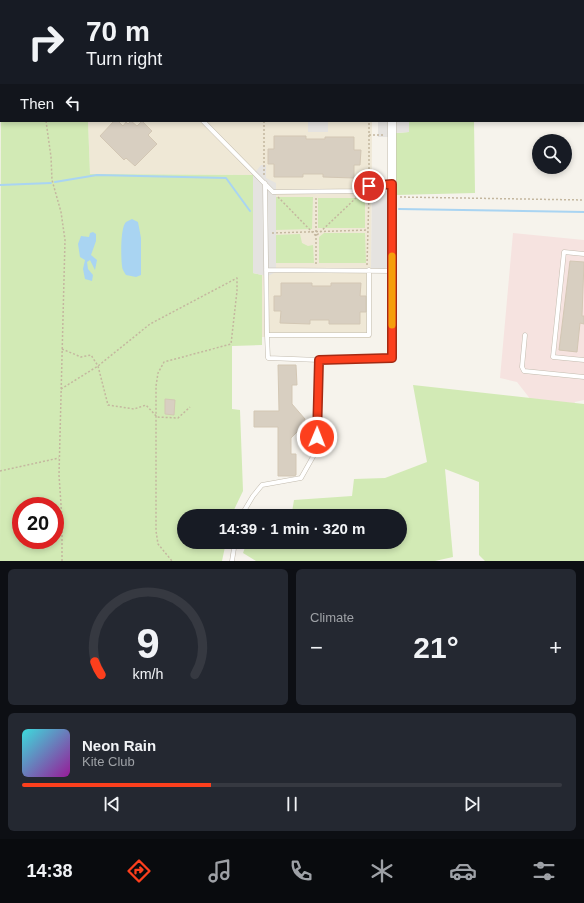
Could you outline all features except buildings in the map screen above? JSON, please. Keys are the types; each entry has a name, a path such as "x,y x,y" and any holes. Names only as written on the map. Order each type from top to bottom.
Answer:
{"street":[{"path":"392,122 392,358"}],"lane":[{"path":"204,122 273,192 363,191 369,186 392,184"},
{"path":"265,183 268,358 319,360 392,358"},
{"path":"584,254 564,252 553,357 584,360"},
{"path":"266,270 392,271"},
{"path":"267,335 369,335 368,270"},
{"path":"525,335 522,367 524,370 584,377"},
{"path":"245,509 262,485 301,478 314,455 317,437 319,360"},
{"path":"232,561 234,549"}],"path":[{"path":"46,122 51,157 52,180 61,212 65,240 59,458 62,561"},
{"path":"264,122 265,183"},
{"path":"368,270 369,122"},
{"path":"369,135 393,135"},
{"path":"316,236 363,191"},
{"path":"273,192 310,232 316,236"},
{"path":"316,192 316,270"},
{"path":"392,197 584,200"},
{"path":"266,233 368,230"},
{"path":"61,389 98,366 150,324 237,278 231,344 164,362 158,372 156,386 156,531 158,544 172,561"},
{"path":"62,349 81,357 91,355 98,366 108,405 134,409 146,405 157,417 178,418 190,407"},
{"path":"0,471 59,458"}],"shaded area":[{"path":"88,122 372,122 371,338 262,337 262,275 253,273 253,175 90,174"},
{"path":"308,122 328,122 328,132 308,132"},
{"path":"378,122 409,122 409,132 396,133 396,137 378,137"},
{"path":"261,165 266,165 266,178 276,183 276,272 268,276 253,273 253,175"},
{"path":"387,187 390,189 390,266 384,269 371,268 372,188"},
{"path":"513,233 584,240 584,400 575,402 572,410 531,400 517,382 500,378"}],"green space":[{"path":"1,122 88,122 90,174 253,175 253,273 262,275 262,345 232,346 232,409 240,410 243,491 234,509 177,509 177,549 225,549 222,561 0,561"},
{"path":"409,122 474,122 475,193 396,195 396,133 409,132"},
{"path":"275,197 313,197 312,229 275,230"},
{"path":"318,198 365,198 365,228 318,228"},
{"path":"324,233 365,233 366,263 319,263 319,237"},
{"path":"300,234 302,243 308,246 313,245 314,263 276,263 275,235"},
{"path":"413,385 584,404 584,561 485,561 479,555 479,482 445,469 453,557 435,561 256,561 243,553 244,549 407,549 407,509 292,509 294,500 352,496 354,479 385,478 427,462"}],"water":[{"path":"132,219 138,222 141,238 141,275 136,277 126,275 122,268 121,243 124,225"},
{"path":"93,232 96,234 96,241 91,255 97,260 95,270 90,260 87,262 88,269 93,275 92,281 85,279 83,269 85,260 80,257 78,244 81,236 89,237 90,233"}],"waterway":[{"path":"55,182 97,175 226,178 250,211"},
{"path":"0,185 51,183"},
{"path":"399,209 584,212"}],"slow traffic":[{"path":"392,256 392,325"}],"route":[{"path":"317,437 319,360 392,358 392,184 369,186"}]}
